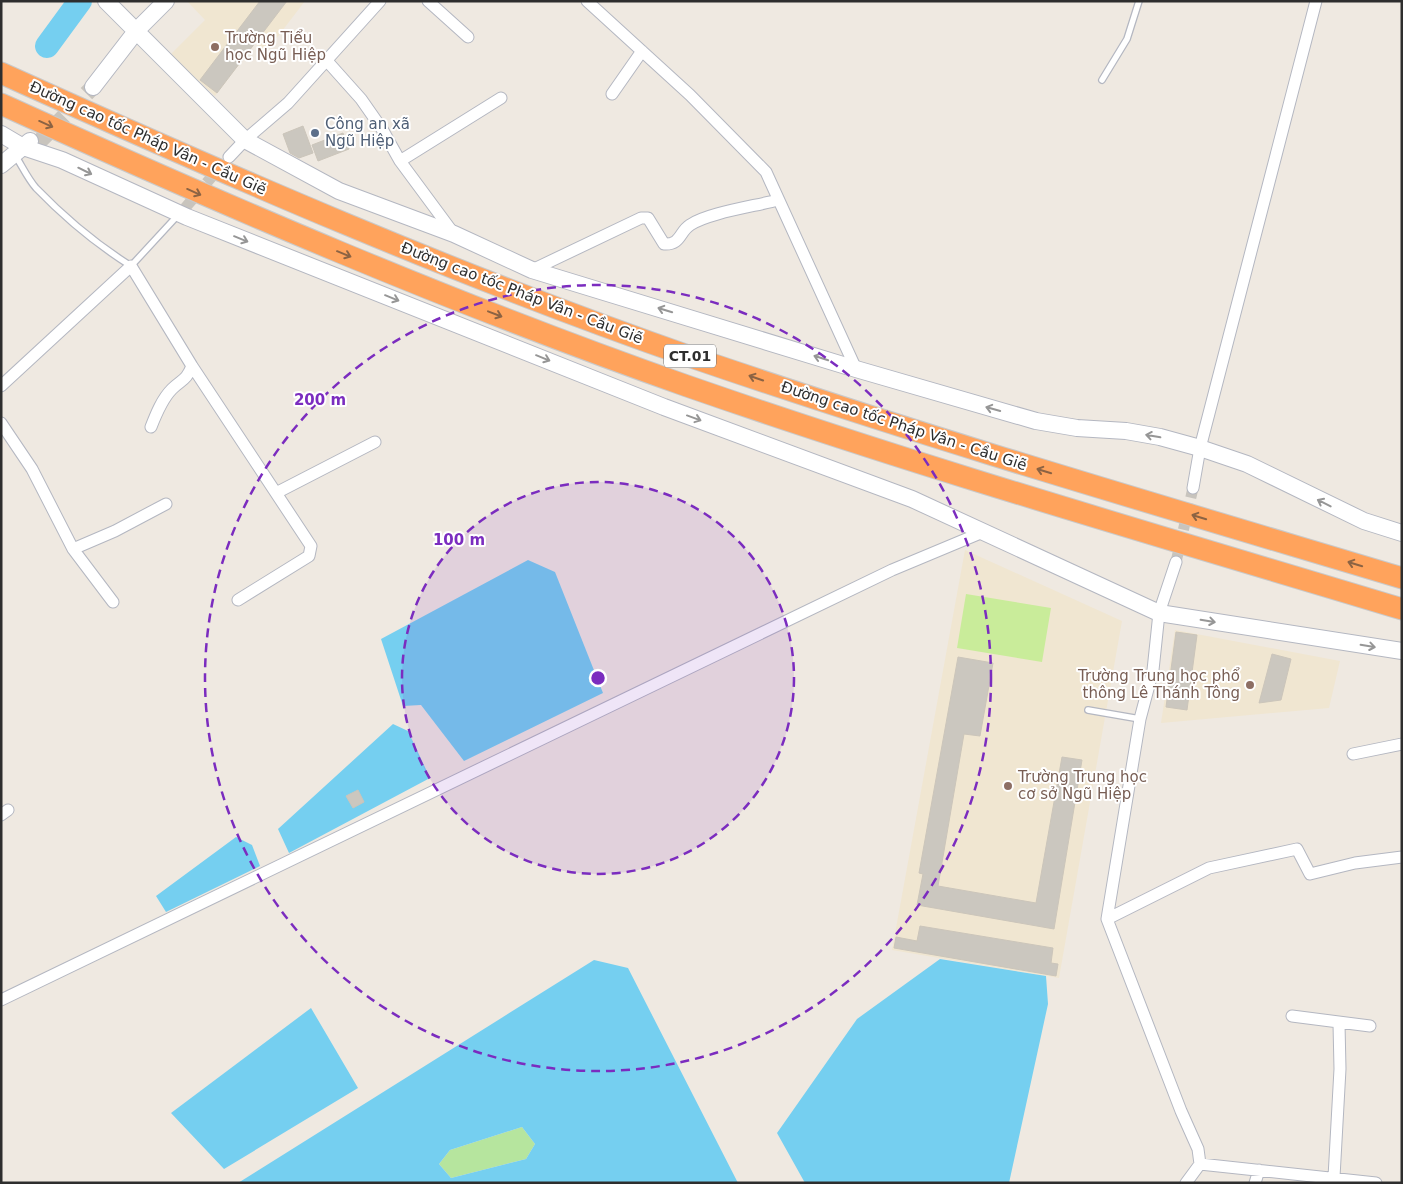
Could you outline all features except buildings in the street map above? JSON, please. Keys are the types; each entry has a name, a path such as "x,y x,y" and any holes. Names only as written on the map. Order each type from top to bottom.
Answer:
{"highway":[{"name":"Đường cao tốc Pháp Vân - Cầu Giẽ","path":"1,73 230,176 403,248 691,357 913,432 1402,578"},
{"name":"Đường cao tốc Pháp Vân - Cầu Giẽ","path":"1,104 216,202 548,335 676,382 905,460 1402,609"}],"street":[{"path":"89,85 137,30 166,1"},
{"path":"229,157 245,140 288,103 380,1"},
{"path":"428,1 468,37"},
{"path":"587,1 690,95 766,172 856,370"},
{"path":"1193,488 1200,448 1316,1"},
{"path":"107,2 245,140 339,191 454,234 532,270 856,370 1036,421 1077,428 1126,431 1160,437 1200,448 1247,464 1364,521 1402,533"},
{"path":"612,94 642,51"},
{"path":"327,61 361,99 382,129 400,161 454,234"},
{"path":"400,161 501,98"},
{"path":"1,134 26,147 62,160 108,183 183,210 187,218 664,407 912,499 1159,614 1402,652"},
{"path":"1,166 26,147"},
{"path":"532,270 641,218 648,218 664,244 670,245 679,241 690,225 712,217 778,200"},
{"path":"1,386 131,266 192,366 311,546 309,556 238,600"},
{"path":"151,427 158,409 171,389 187,378 192,366"},
{"path":"1,423 32,468 74,549 113,602"},
{"path":"276,493 375,442"},
{"path":"74,549 115,531 166,504"},
{"path":"1,1000 885,573 983,532"},
{"path":"1176,562 1159,614 1153,670 1140,719 1107,919 1167,1075 1198,1148 1200,1164 1186,1183"},
{"path":"1353,754 1402,744"},
{"path":"1107,919 1209,868 1296,849 1310,874 1355,862 1402,857"},
{"path":"1292,1016 1339,1024 1370,1026"},
{"path":"1334,1177 1340,1069 1339,1024"},
{"path":"1200,1164 1334,1177 1375,1183"},
{"path":"1255,1183 1259,1170"}],"lane":[{"path":"1102,80 1127,39 1139,1"},
{"path":"26,147 36,187 60,212 96,244 131,266 183,210"},
{"path":"1088,710 1140,719"}],"shaded area":[{"name":"Trường Tiểu học Ngũ Hiệp","path":"187,1 305,1 266,52 255,43 215,96 170,55 205,20"},
{"name":"Trường Trung học cơ sở Ngũ Hiệp","path":"965,550 1122,621 1059,978 892,950"},
{"name":"Trường Trung học phổ thông Lê Thánh Tông","path":"1175,630 1340,661 1329,708 1161,723"}],"green space":[{"path":"966,594 1051,608 1042,662 957,648"},
{"path":"522,1127 535,1144 526,1159 451,1178 439,1164 450,1150"}],"water":[{"path":"528,560 555,572 603,693 464,761 421,705 403,706 381,639"},
{"path":"393,724 408,731 430,778 289,853 278,829"},
{"path":"236,837 252,845 260,866 166,912 156,896"},
{"path":"940,959 1046,976 1048,1004 1009,1183 805,1183 777,1133 857,1019"},
{"path":"594,960 628,968 738,1183 238,1183","holes":["522,1127 535,1144 526,1159 451,1178 439,1164 450,1150"]},
{"path":"311,1008 358,1088 224,1169 171,1113"}],"waterway":[{"path":"47,46 80,1"}],"tunnel":[{"path":"36,145 93,87"},
{"path":"185,208 221,166"},
{"path":"1176,562 1193,488"}],"place":[{"name":"Trường Tiểu học Ngũ Hiệp","path":"215,47"},
{"name":"Công an xã Ngũ Hiệp","path":"315,133"},
{"name":"Trường Trung học phổ thông Lê Thánh Tông","path":"1250,685"},
{"name":"Trường Trung học cơ sở Ngũ Hiệp","path":"1008,786"}]}
